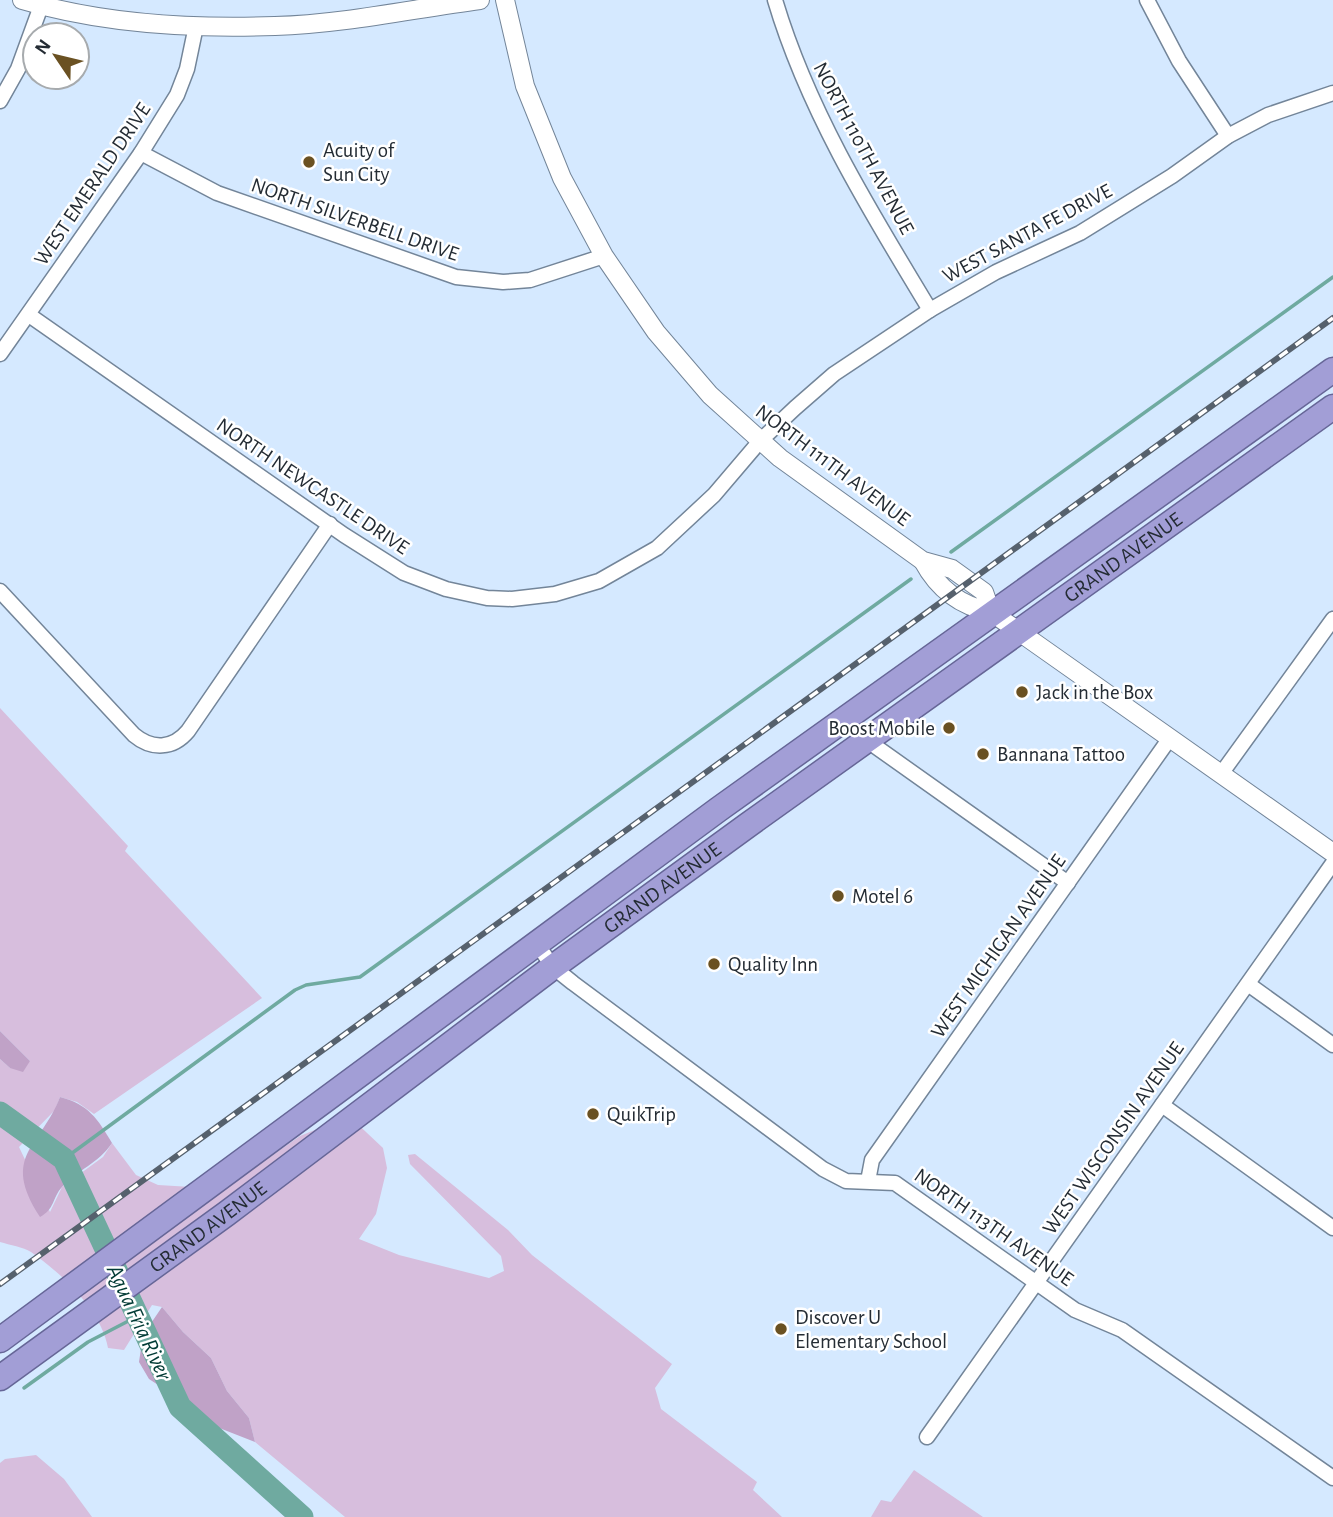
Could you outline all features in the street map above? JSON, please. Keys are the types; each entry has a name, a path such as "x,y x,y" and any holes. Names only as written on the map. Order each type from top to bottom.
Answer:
{"highway":[{"name":"GRAND AVENUE","path":"0,1340 991,612 1333,370"},
{"name":"GRAND AVENUE","path":"0,1378 226,1214 553,967 865,739 1333,407"}],"street":[{"path":"22,0 41,6 123,19 196,26 276,26 480,0"},
{"name":"NORTH 111TH AVENUE","path":"505,0 526,86 562,178 604,257 634,302 682,363 760,441 923,561 935,583 970,608 991,612 1333,853"},
{"name":"NORTH 110TH AVENUE","path":"775,0 795,63 831,139 930,310"},
{"path":"1147,0 1179,61 1228,136"},
{"path":"0,101 18,69 41,6"},
{"name":"WEST EMERALD DRIVE","path":"0,354 141,153 177,95 187,69 196,26"},
{"name":"WEST SANTA FE DRIVE","path":"760,441 834,374 930,310 996,272 1080,233 1171,176 1228,136 1268,115 1333,93"},
{"name":"NORTH SILVERBELL DRIVE","path":"141,153 217,194 456,277 503,282 530,280 604,257"},
{"name":"NORTH NEWCASTLE DRIVE","path":"29,315 395,568 446,589 487,598 512,599 555,594 598,582 657,548 714,495 760,441"},
{"path":"0,591 134,736 148,744 161,746 177,741 188,731 330,524"},
{"path":"1221,774 1333,619"},
{"name":"WEST MICHIGAN AVENUE","path":"868,1181 872,1160 1170,738"},
{"path":"865,739 1068,883"},
{"name":"WEST WISCONSIN AVENUE","path":"927,1437 1333,863"},
{"name":"NORTH 113TH AVENUE","path":"537,944 553,967 823,1169 846,1181 895,1183 1075,1310 1122,1330 1333,1478"},
{"path":"1248,984 1333,1045"},
{"path":"1162,1105 1333,1228"}],"shaded area":[{"path":"0,708 128,846 125,851 262,998 94,1114 77,1102 60,1097 55,1110 19,1147 50,1212 62,1187 103,1157 112,1143 136,1175 158,1185 224,1189 300,1136 349,1116 383,1148 387,1168 376,1214 359,1239 399,1255 489,1278 504,1271 501,1256 410,1164 408,1155 415,1154 508,1230 532,1255 672,1364 655,1388 661,1409 757,1482 753,1490 782,1517 345,1517 255,1442 249,1418 227,1391 211,1358 183,1332 162,1307 152,1305 124,1350 108,1348 98,1320 67,1282 31,1252 0,1242 0,1059 10,1068 30,1061 0,1031"},
{"path":"0,1031 30,1061 23,1072 10,1068 0,1059"},
{"path":"60,1097 85,1108 112,1143 101,1156 62,1187 51,1207 40,1217 29,1196 24,1179 24,1165"},
{"path":"162,1307 183,1332 211,1358 227,1391 249,1418 255,1442 204,1422 175,1396 149,1379 139,1362 143,1335"},
{"path":"206,1435 237,1453 309,1517 288,1517 247,1482"},
{"path":"36,1455 64,1479 92,1517 0,1517 0,1463 5,1459"},
{"path":"914,1470 983,1517 871,1517 881,1500 891,1502"}],"waterway":[{"path":"951,552 1333,277"},
{"path":"64,1159 295,990 306,985 360,977 911,579"},
{"name":"Agua Fria River","path":"0,1113 64,1159 180,1407 302,1517"},
{"path":"24,1388 88,1342 138,1316"}],"railway":[{"path":"0,1284 1333,318"}],"place":[{"name":"Acuity of Sun City","path":"309,162"},
{"name":"Jack in the Box","path":"1022,692"},
{"name":"Boost Mobile","path":"949,728"},
{"name":"Bannana Tattoo","path":"983,754"},
{"name":"Motel 6","path":"838,896"},
{"name":"Quality Inn","path":"714,964"},
{"name":"QuikTrip","path":"593,1114"},
{"name":"Discover U Elementary School","path":"781,1329"}]}
